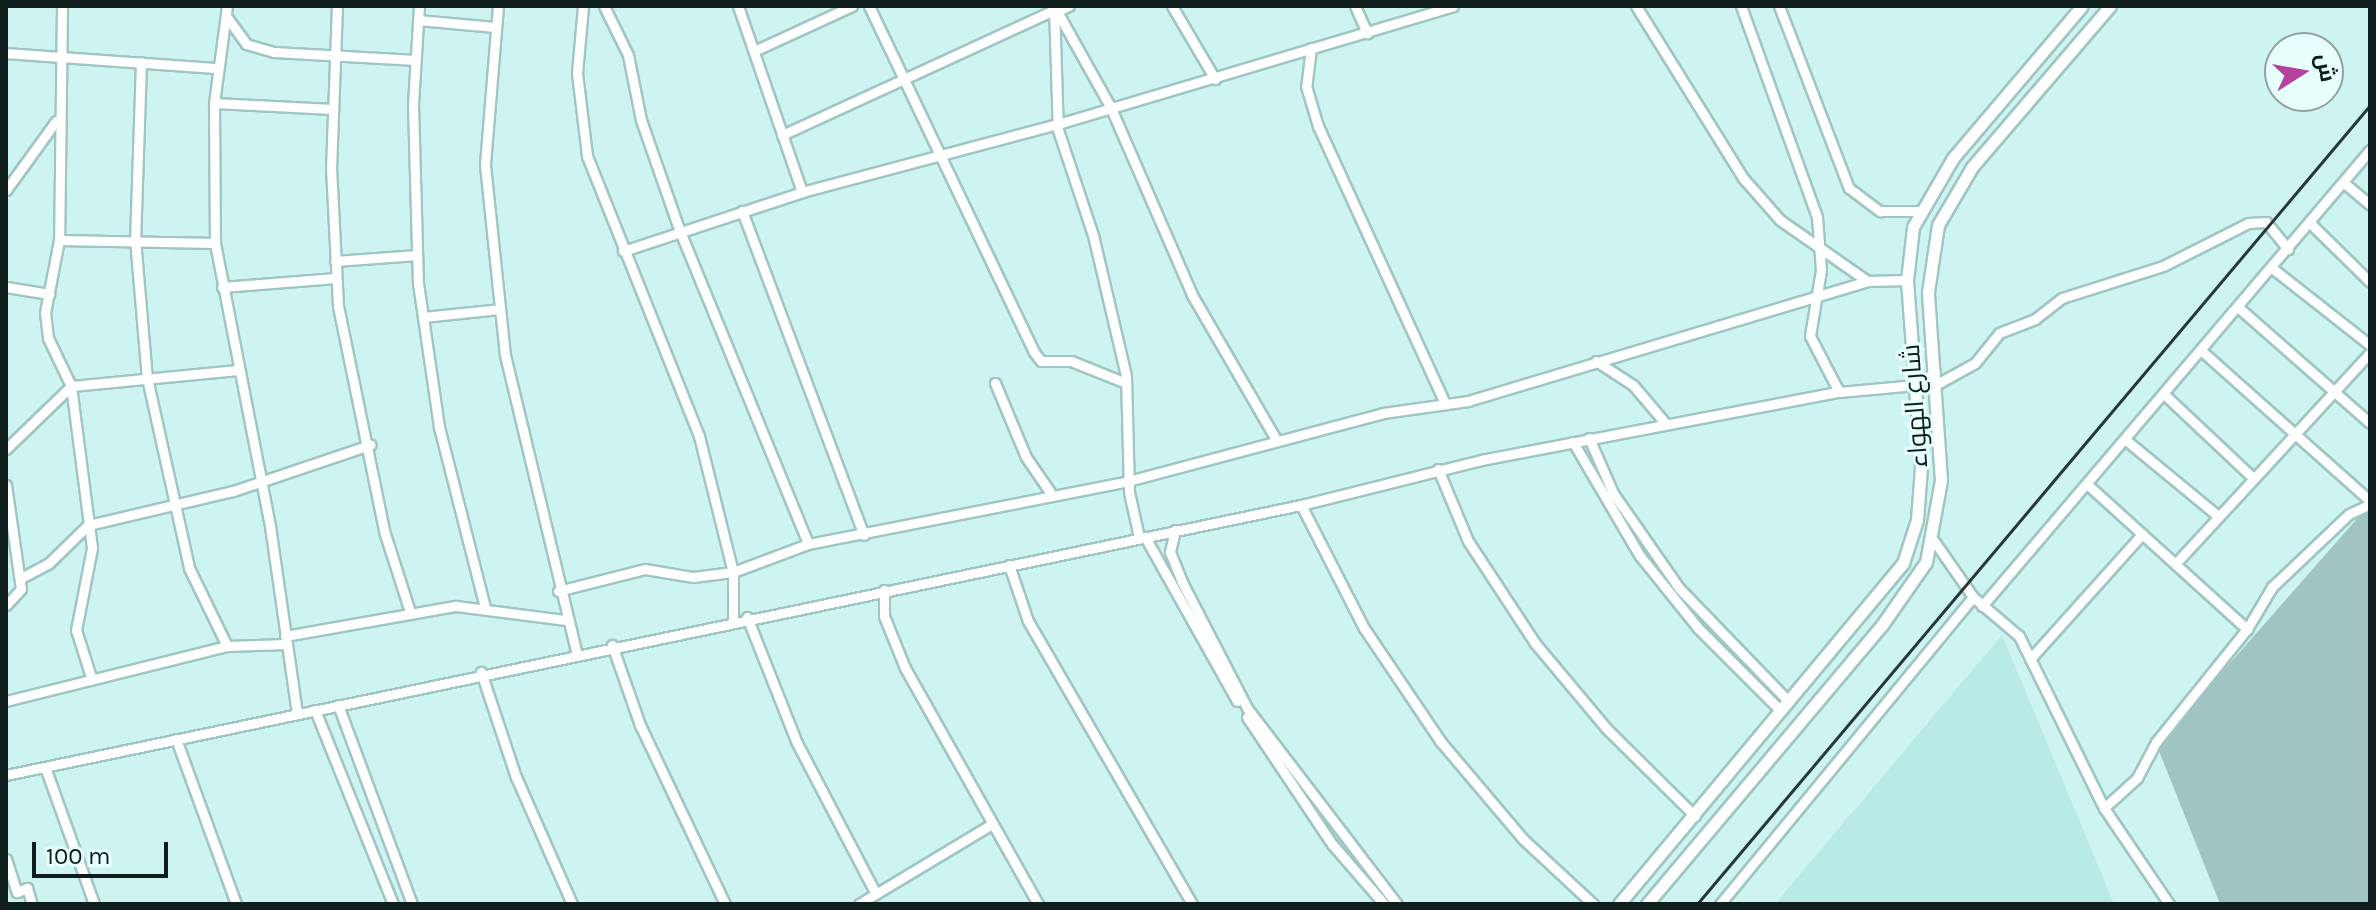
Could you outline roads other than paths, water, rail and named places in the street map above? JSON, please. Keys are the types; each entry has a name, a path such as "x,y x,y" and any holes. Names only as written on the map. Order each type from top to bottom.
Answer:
{"main road":[{"name":"شارع الهواء","path":"1619,904 1903,563 1920,486 1907,280 1918,211 1953,158 2082,6"},
{"name":"شارع الهواء","path":"1647,904 1882,625 1934,541 1941,480 1929,271 1946,208 1972,167 2110,6"}],"street":[{"path":"62,6 63,57 56,121 59,240 49,294 48,338 71,386 88,525 89,570 76,630 92,680"},
{"path":"337,6 333,109 335,261 342,339 370,445 385,534 410,612"},
{"path":"419,6 416,60 417,255 423,317 439,427 485,607"},
{"path":"498,6 485,165 500,309 558,591 577,654"},
{"path":"583,6 577,73 587,156 699,436 733,572 733,620"},
{"path":"604,6 628,55 641,120 679,229 808,544"},
{"path":"738,6 802,192"},
{"path":"754,51 852,6"},
{"path":"869,6 936,155 1041,361 1071,361 1126,383"},
{"path":"782,135 1055,8 1069,6"},
{"path":"1172,6 1215,79"},
{"path":"1355,6 1367,33"},
{"path":"623,251 679,229 802,192 1058,124 1110,106 1215,79 1367,33 1430,9 1453,6"},
{"path":"1636,6 1743,178 1780,220 1822,253 1867,281"},
{"path":"1741,6 1811,197 1822,253 1810,336 1839,392"},
{"path":"1779,6 1849,188 1880,211 1918,211"},
{"path":"1055,8 1110,106 1192,295 1277,441"},
{"path":"1055,8 1058,124 1093,235 1126,383 1128,481 1142,537 1204,648 1289,785 1384,904"},
{"path":"227,11 246,44 334,55 416,60"},
{"path":"227,11 214,103 215,243 262,482 297,714"},
{"path":"418,20 495,27"},
{"path":"1311,48 1306,86 1318,126 1445,404"},
{"path":"6,53 217,68"},
{"path":"141,62 135,239 147,378 189,568 227,646"},
{"path":"214,103 333,109"},
{"path":"6,190 56,121"},
{"path":"1982,606 2204,353 2370,150"},
{"path":"2343,182 2370,205"},
{"path":"742,211 864,535"},
{"path":"6,775 481,672 1301,505 1438,469 1589,438 1839,392 1916,385 1975,363 1999,333 2035,319 2062,298 2163,266 2248,223 2266,222 2288,249"},
{"path":"2310,223 2370,282"},
{"path":"59,240 135,239 215,243"},
{"path":"335,261 417,255"},
{"path":"2272,268 2370,345"},
{"path":"222,287 336,278"},
{"path":"558,591 645,569 693,577 733,572 808,544 864,535 1050,492 1128,481 1277,441 1445,404 1867,281 1907,280"},
{"path":"6,287 49,294"},
{"path":"2239,308 2370,423"},
{"path":"423,317 500,309"},
{"path":"2104,808 2137,778 2156,742 2247,629 2272,587 2301,556 2349,514 2370,503 2204,353"},
{"path":"2176,563 2253,478 2297,438 2337,395 2370,353"},
{"path":"1596,361 1633,385 1666,424"},
{"path":"6,449 71,386 238,370"},
{"path":"995,383 1026,457 1050,492"},
{"path":"2166,396 2253,478"},
{"path":"1589,438 1613,493 1672,579 1784,706"},
{"path":"2127,441 2218,516"},
{"path":"1573,442 1640,556 1698,628 1784,706"},
{"path":"21,578 49,563 88,525 262,482 370,445"},
{"path":"1438,469 1468,541 1535,643 1606,728 1695,816"},
{"path":"6,485 21,578 21,589 6,605"},
{"path":"2088,485 2247,629"},
{"path":"1301,505 1364,628 1441,742 1523,839 1593,904"},
{"path":"1175,530 1170,552 1182,582 1247,708 1397,904"},
{"path":"2030,659 2142,534"},
{"path":"1934,541 1973,597 2013,628 2104,808 2169,904"},
{"path":"1009,565 1028,621 1192,904"},
{"path":"884,590 884,616 905,668 989,826 1038,904"},
{"path":"1720,904 1973,597"},
{"path":"6,701 227,646 285,640 410,612 485,607 566,620"},
{"path":"747,617 797,743 876,894"},
{"path":"612,645 640,725 725,904"},
{"path":"481,672 516,777 572,904"},
{"path":"338,705 412,904"},
{"path":"315,710 393,904"},
{"path":"176,739 236,904"},
{"path":"45,767 94,904"},
{"path":"859,904 989,826"},
{"path":"6,859 17,892 27,888 32,904"}],"railway":[{"path":"1697,904 2370,105"}]}
